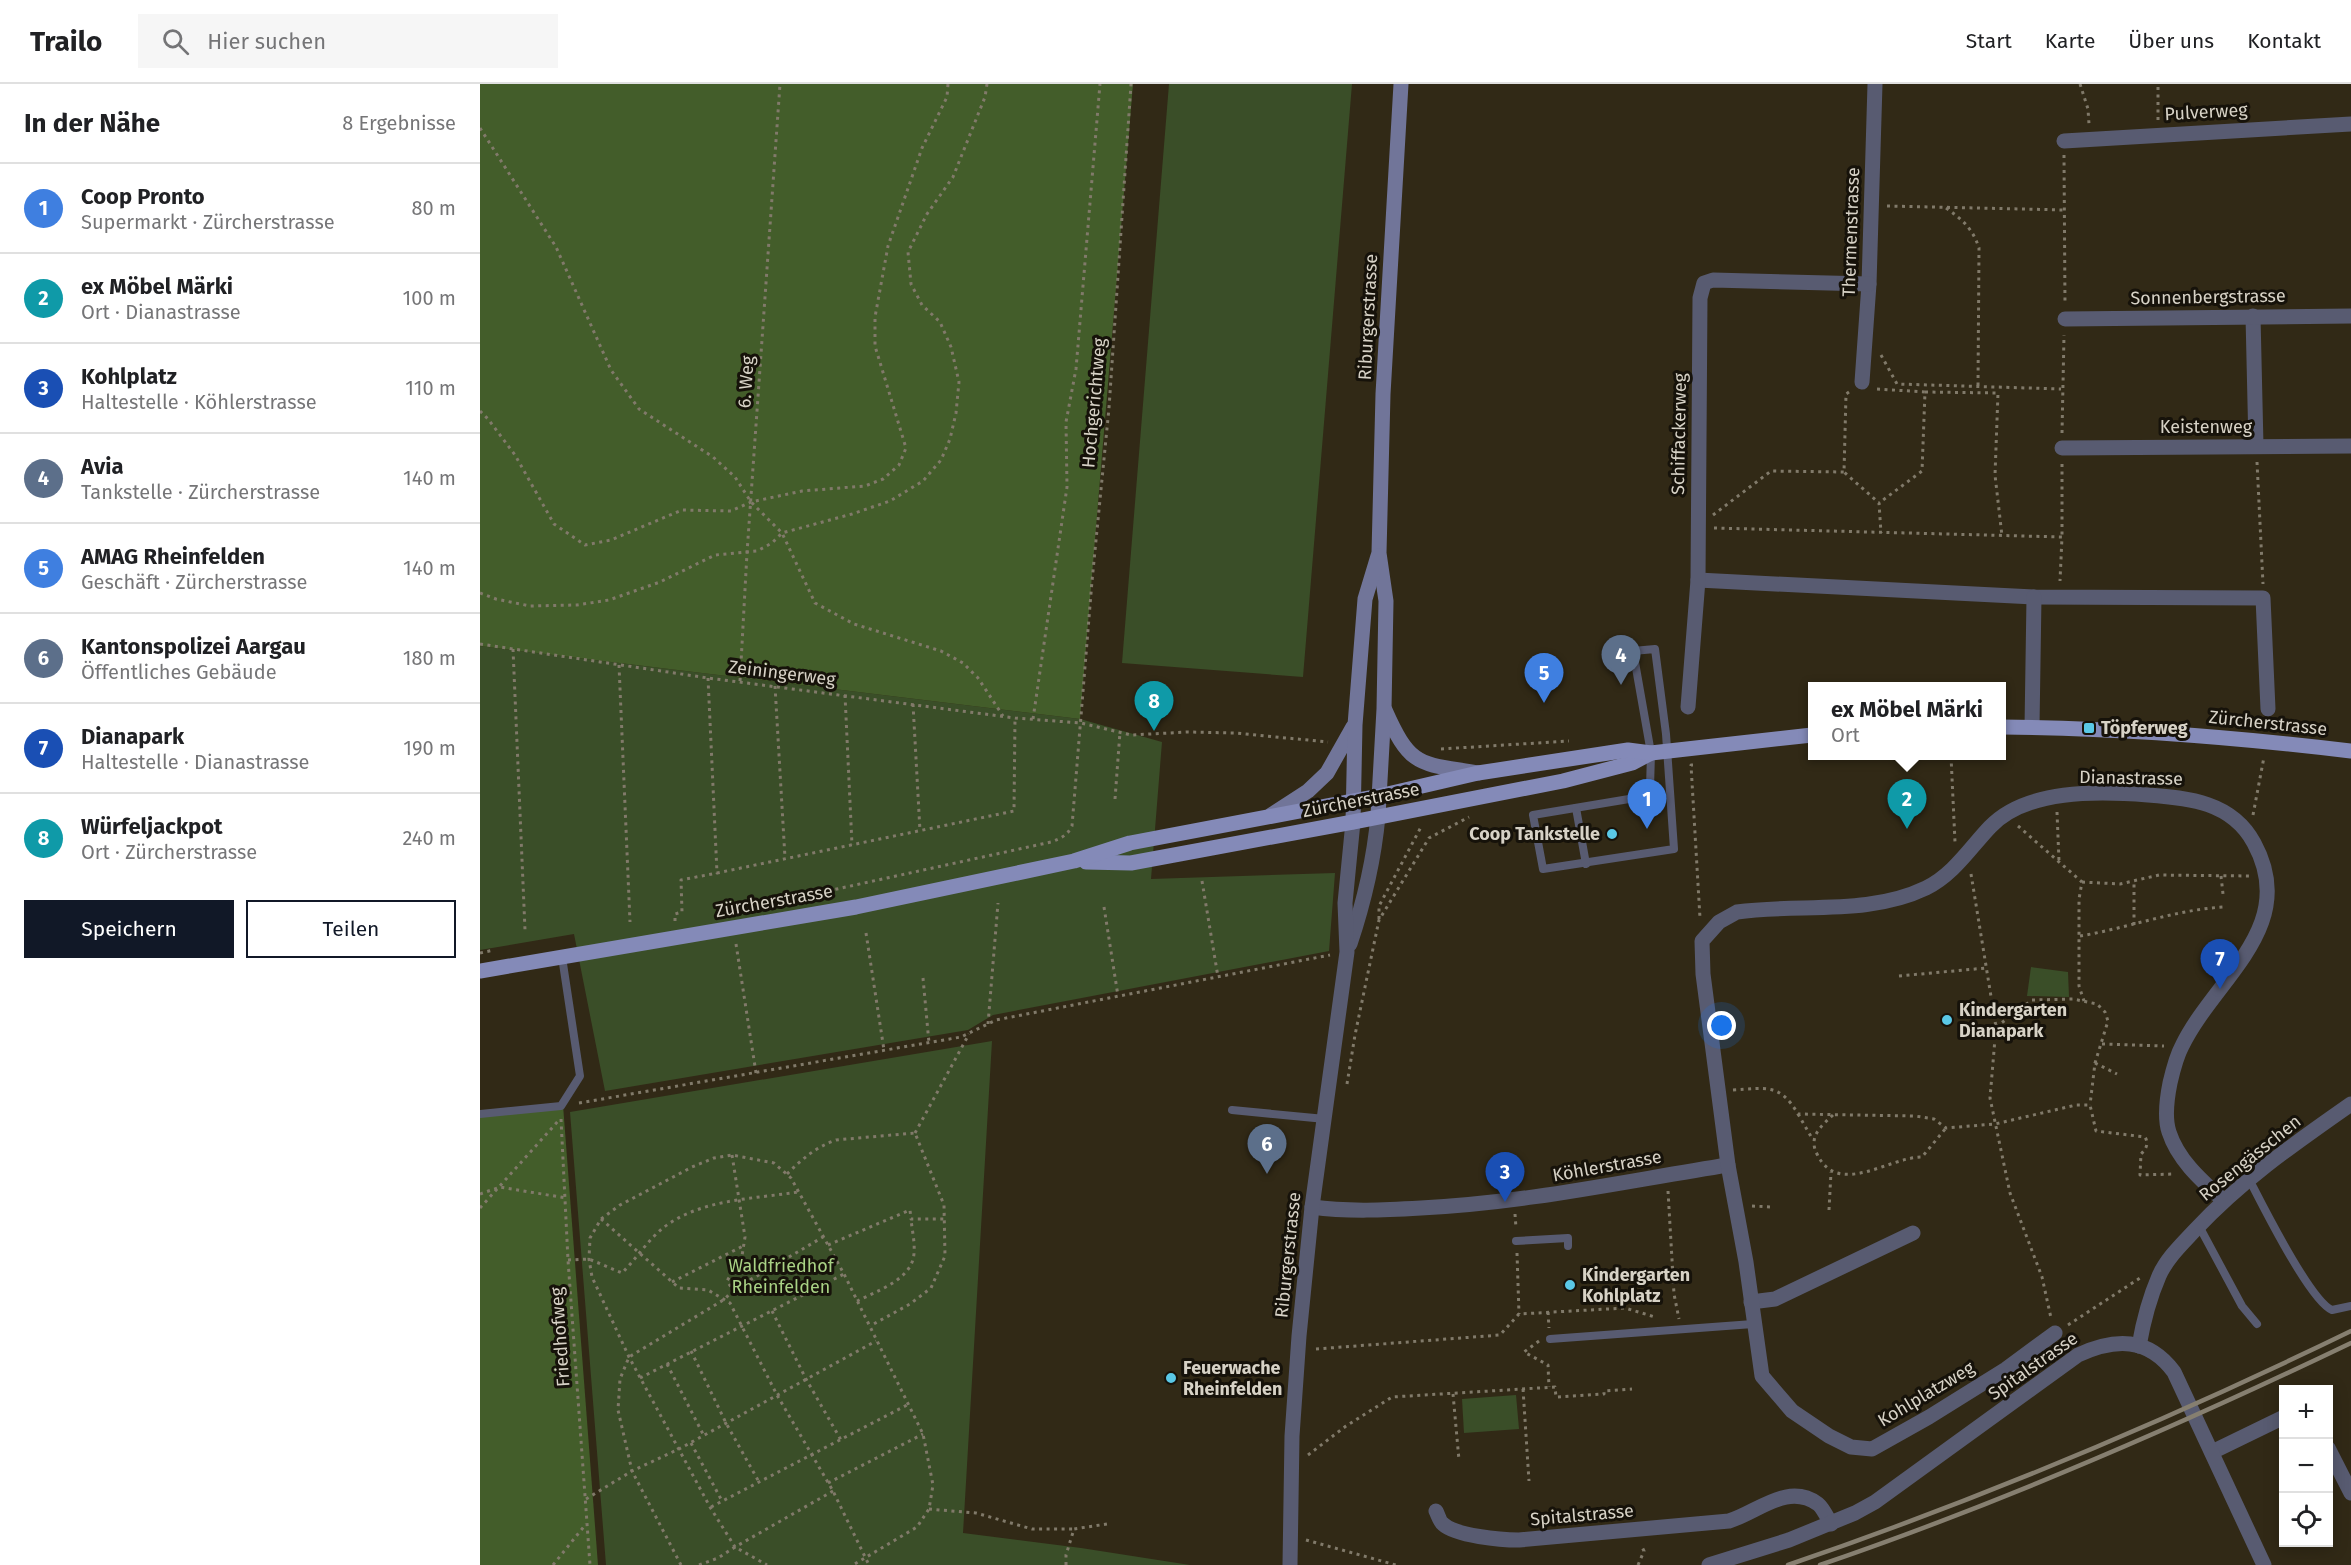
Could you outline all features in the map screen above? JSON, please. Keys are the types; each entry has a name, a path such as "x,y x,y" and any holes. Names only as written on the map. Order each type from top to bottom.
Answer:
{"main road":[{"name":"Riburgerstrasse","path":"1378,816 1384,709 1386,601 1379,553 1383,394 1401,84"},
{"name":"Riburgerstrasse","path":"1353,822 1355,724 1365,599 1379,553"},
{"name":"Riburgerstrasse","path":"1384,709 1403,748 1415,759 1429,765 1478,773"},
{"path":"1271,815 1308,791 1327,773 1355,724"},
{"name":"Zürcherstrasse","path":"2006,727 2089,728 2256,740 2351,751"},
{"name":"Zürcherstrasse","path":"480,971 856,907 1074,861 1130,843 1379,796 1478,773 1628,750 1651,753 1808,735"},
{"name":"Zürcherstrasse","path":"1074,861 1131,863 1353,822 1563,781 1632,763 1651,753"}],"street":[{"name":"Thermenstrasse","path":"1862,382 1869,284 1875,84"},
{"name":"Pulverweg","path":"2064,141 2351,124"},
{"name":"Schiffackerweg","path":"1688,707 1698,580 1700,298 1704,283 1713,280 1869,284"},
{"path":"2253,316 2256,446"},
{"name":"Sonnenbergstrasse","path":"2065,319 2351,316"},
{"name":"Keistenweg","path":"2062,448 2351,446"},
{"path":"1698,580 2034,597 2263,598 2268,709"},
{"path":"2031,728 2034,597"},
{"name":"Dianastrasse","path":"1702,941 1719,922 1737,912 1888,901 1928,887 1947,874 1992,825 2004,815 2026,803 2056,796 2139,794 2190,798 2210,805 2242,826 2252,839 2262,857 2268,877 2269,899 2262,926 2181,1046 2166,1100 2168,1130 2183,1161 2223,1200"},
{"name":"Riburgerstrasse","path":"1347,952 1362,906 1378,816"},
{"name":"Riburgerstrasse","path":"1290,1565 1292,1436 1299,1336 1312,1207 1347,952 1345,903 1353,822"},
{"name":"Kohlplatzweg","path":"1702,941 1703,974 1728,1165 1762,1376 1792,1411 1851,1448 1872,1449 2006,1369 2055,1333"},
{"name":"Rosengässchen","path":"2139,1346 2143,1323 2159,1275 2171,1256 2223,1200 2351,1104"},
{"name":"Köhlerstrasse","path":"1312,1207 1329,1210 1400,1209 1515,1201 1728,1165"},
{"path":"1750,1302 1775,1299 1913,1233"},
{"name":"Spitalstrasse","path":"1709,1565 1767,1548 1855,1513 1898,1487 2078,1355 2109,1343 2126,1343 2153,1352 2174,1372 2264,1565"},
{"path":"2212,1452 2279,1420"},
{"path":"2333,1458 2351,1493"},
{"name":"Spitalstrasse","path":"1436,1511 1443,1524 1466,1534 1495,1540 1519,1540 1730,1521 1746,1516 1776,1499 1790,1495 1805,1497 1820,1504 1831,1524"}],"lane":[{"path":"1655,649 1667,751 1674,849 1543,869 1533,815 1641,797 1650,788 1651,753 1633,651 1655,649"},
{"path":"1576,808 1586,864"},
{"path":"480,1114 561,1106 580,1076 562,957"},
{"path":"1232,1110 1325,1119"},
{"path":"2249,1179 2295,1263 2323,1305 2332,1310 2351,1306"},
{"path":"2199,1226 2242,1306 2256,1324"},
{"path":"1516,1241 1568,1238 1568,1246"},
{"path":"1550,1339 1754,1324"}],"path":[{"name":"6. Weg","path":"740,681 780,84"},
{"path":"480,411 515,454 554,524 585,545 611,540 682,510 731,511 751,502 802,491 865,486 883,479 899,465 906,448 875,346 875,317 888,246 922,148 947,98 948,84"},
{"path":"480,593 530,606 577,605 609,600 640,589 715,555 757,551 772,543 782,533 890,501 923,481 941,460 956,413 959,382 951,347 939,322 922,304 911,284 908,252 927,214 953,177 985,98 987,84"},
{"path":"1033,719 1067,487 1066,422 1076,369 1100,84"},
{"name":"Hochgerichtweg","path":"718,912 805,896 1062,838 1068,833 1074,817 1092,581 1109,408 1131,84"},
{"path":"2080,84 2088,109 2090,138"},
{"path":"2158,84 2158,134"},
{"path":"480,128 556,247 611,370 639,410 713,458 735,477 751,502 782,533 815,603 854,624 942,651 963,663 978,678 1003,716"},
{"path":"2059,597 2065,319 2064,141"},
{"path":"1872,206 2065,210"},
{"path":"1946,208 1966,223 1975,234 1979,248 1978,387"},
{"path":"1878,351 1897,384 2062,389"},
{"path":"1844,472 1846,394 1862,382 1863,388 1998,393 1995,475 2002,536"},
{"path":"1879,503 1922,471 1925,392"},
{"path":"2256,446 2263,598"},
{"path":"1698,527 1772,471 1844,472 1879,503 1881,533"},
{"path":"1698,527 2062,537"},
{"name":"Zeiningerweg","path":"480,644 708,678 1015,718 1081,723 1131,735 1188,732 1235,733 1330,742"},
{"path":"513,649 525,930"},
{"path":"619,664 630,922"},
{"path":"708,678 717,873"},
{"path":"775,686 785,859"},
{"path":"845,695 852,845"},
{"path":"913,704 920,831"},
{"path":"685,919 675,921 675,914 682,912 681,880 1014,811 1015,718"},
{"path":"1115,799 1120,732"},
{"path":"1433,749 1578,741"},
{"path":"1698,748 1700,764 1691,765 1702,941"},
{"path":"1951,760 1956,846 1967,852 1996,1027 1990,1098 2010,1193 2042,1277 2055,1333 2144,1276 2159,1275"},
{"path":"2056,796 2059,861"},
{"path":"1379,920 1429,838 1472,815"},
{"path":"2004,815 2082,882 2120,884 2159,875 2268,877"},
{"path":"1346,1090 1379,920 1379,906 1421,827"},
{"path":"2221,876 2223,894"},
{"path":"1202,881 1218,977"},
{"path":"2134,881 2134,925"},
{"path":"2082,882 2079,899 2079,986 2084,1001"},
{"path":"988,1024 999,903"},
{"path":"1104,907 1118,996"},
{"path":"2080,936 2117,930 2169,914 2185,914 2204,908 2223,908"},
{"path":"866,933 884,1050"},
{"path":"736,945 756,1073"},
{"path":"480,953 503,949"},
{"path":"561,1106 961,1037 996,1020 1347,952"},
{"path":"1899,976 1986,968"},
{"path":"922,978 929,1043"},
{"path":"1996,1027 2031,1000 2073,999 2097,1005 2105,1012 2108,1021 2095,1063 2090,1105 2096,1131 2145,1137 2147,1143 2141,1155 2140,1175 2195,1173"},
{"path":"915,1133 969,1033"},
{"path":"2102,1044 2181,1046"},
{"path":"2095,1063 2118,1074"},
{"path":"1719,1091 1757,1088 1775,1090 1787,1097 1814,1140"},
{"path":"1798,1114 1915,1116 1934,1119 1946,1128 1995,1124 2076,1105 2090,1105"},
{"path":"1833,1115 1819,1128 1814,1140 1814,1149 1819,1159 1831,1172 1841,1175 1864,1173 1912,1157 1922,1156 1946,1128"},
{"name":"Friedhofweg","path":"500,1187 561,1118 568,1260 590,1565"},
{"path":"786,1174 804,1157 824,1144 836,1140 915,1133"},
{"path":"870,1326 910,1305 931,1288 945,1256 946,1219 942,1196 915,1133"},
{"path":"732,1155 745,1238 742,1256 727,1281 733,1290"},
{"path":"767,1565 735,1547 710,1507 629,1357 596,1288 589,1259 590,1238 601,1220 620,1205 692,1167 714,1158 732,1155 774,1163 786,1174 844,1274 923,1434 933,1485 929,1509 917,1527 853,1565"},
{"path":"1829,1210 1831,1172"},
{"path":"1667,1174 1674,1294 1679,1320 1676,1321"},
{"path":"480,1194 500,1187 566,1198"},
{"path":"480,1208 500,1187"},
{"path":"568,1260 589,1259 622,1273 662,1229 683,1215 699,1208 798,1192"},
{"path":"1515,1201 1520,1314"},
{"path":"828,1245 910,1210 914,1255 908,1269 894,1282 857,1301"},
{"path":"911,1219 946,1219"},
{"path":"601,1220 680,1288 708,1290 730,1303 777,1395 833,1491 869,1565"},
{"path":"681,1565 632,1471 618,1410 620,1379 629,1357 725,1299 733,1290 823,1238"},
{"path":"672,1282 743,1246"},
{"path":"640,1378 844,1274"},
{"path":"1316,1349 1500,1335 1520,1314 1624,1308 1664,1320"},
{"path":"772,1311 806,1379 841,1440"},
{"path":"1549,1388 1548,1365 1524,1352 1537,1341 1550,1339"},
{"path":"585,1499 632,1471 691,1443 876,1341"},
{"path":"691,1351 726,1423 759,1482"},
{"path":"667,1364 704,1436"},
{"path":"1308,1455 1346,1426 1392,1397 1555,1387 1556,1397 1604,1394 1604,1391 1632,1389"},
{"path":"1523,1389 1529,1481"},
{"path":"1453,1394 1459,1460"},
{"path":"710,1507 909,1404"},
{"path":"828,1483 923,1434"},
{"path":"691,1443 722,1501"},
{"path":"1308,1466 1309,1443"},
{"path":"699,1565 718,1558 833,1491"},
{"path":"929,1509 976,1513 1032,1529 1074,1529 1107,1524"},
{"path":"553,1565 587,1523"},
{"path":"1066,1565 1066,1555 1074,1529"},
{"path":"1306,1530 1306,1549"},
{"path":"1637,1530 1644,1551 1638,1565"},
{"path":"1306,1540 1396,1565"}],"green space":[{"path":"480,84 1133,84 1080,719 480,646"},
{"path":"1169,84 1352,84 1303,677 1122,663"},
{"path":"480,646 1080,719 1162,742 1151,879 1335,873 1329,951 993,1015 968,1030 605,1091 574,934 480,950"},
{"path":"2031,967 2068,972 2069,997 2027,996"},
{"name":"Waldfriedhof Rheinfelden","path":"992,1041 963,1533 1190,1565 606,1565 570,1112"},
{"path":"563,1105 598,1565 480,1565 480,1113"},
{"path":"1516,1395 1519,1429 1464,1433 1462,1399"}],"railway":[{"path":"1788,1565 1932,1513 2073,1457 2213,1396 2351,1331"},
{"path":"1820,1565 1955,1516 2089,1462 2351,1343"}],"place":[{"name":"Avia","path":"1621,685"},
{"name":"AMAG Rheinfelden","path":"1544,703"},
{"name":"Töpferweg","path":"2089,728"},
{"name":"Würfeljackpot","path":"1154,731"},
{"name":"Coop Pronto","path":"1647,829"},
{"name":"ex Möbel Märki","path":"1907,829"},
{"name":"Coop Tankstelle","path":"1612,834"},
{"name":"Dianapark","path":"2220,989"},
{"name":"Kindergarten Dianapark","path":"1947,1020"},
{"name":"Kantonspolizei Aargau","path":"1267,1174"},
{"name":"Kohlplatz","path":"1505,1202"},
{"name":"Kindergarten Kohlplatz","path":"1570,1285"},
{"name":"Feuerwache Rheinfelden","path":"1171,1378"}]}
